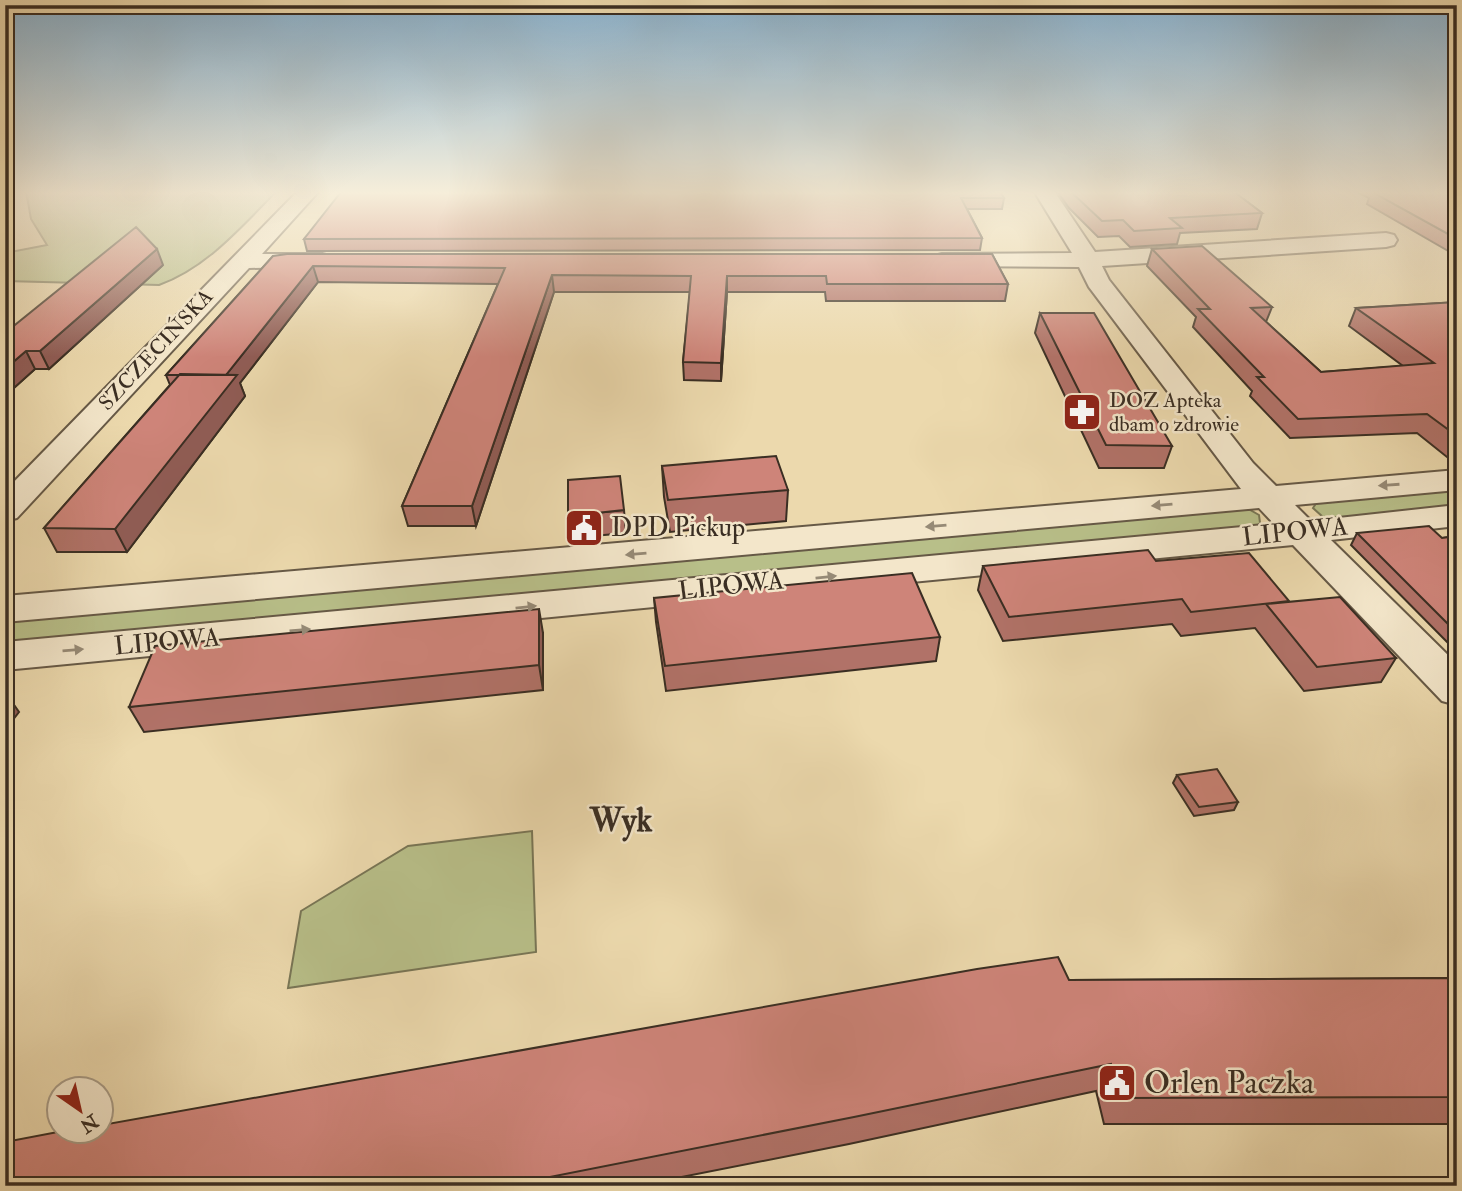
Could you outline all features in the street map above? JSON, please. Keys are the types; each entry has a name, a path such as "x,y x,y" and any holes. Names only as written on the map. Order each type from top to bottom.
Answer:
{"street":[{"name":"SZCZECIŃSKA","path":"5,511 254,247"},
{"path":"1079,247 1098,282 1241,470 1457,690"},
{"path":"914,261 1088,260 1289,247"},
{"path":"240,261 348,261"},
{"name":"LIPOWA","path":"5,608 1457,480"},
{"name":"LIPOWA","path":"5,656 1300,533 1457,515"}],"green space":[{"path":"39,247 220,247 193,268 159,285 5,281 5,253"},
{"path":"1457,488 1457,509 1336,520 1323,517 1313,508 1317,502"},
{"path":"1245,507 1259,515 1260,523 1256,527 5,647 5,617"},
{"path":"532,831 536,952 288,988 301,911 408,846"}],"building":[{"path":"112,247 155,247 157,249 40,351 26,351 5,369 5,333"},
{"path":"1203,247 1272,307 1251,308 1321,372 1434,363 1356,308 1457,302 1457,436 1427,414 1298,419 1257,377 1264,377 1198,309 1210,309 1152,249"},
{"path":"992,254 1008,284 827,284 826,276 727,276 721,363 683,362 691,276 552,275 472,506 402,506 505,268 313,266 226,375 166,375 273,256"},
{"path":"1040,313 1094,313 1172,446 1106,445"},
{"path":"180,374 237,375 115,529 44,528"},
{"path":"776,456 788,490 668,500 662,466"},
{"path":"620,476 624,510 568,516 568,480"},
{"path":"1429,526 1442,538 1457,536 1457,633 1357,533"},
{"path":"1148,550 1156,561 1249,553 1289,601 1191,612 1182,599 1009,617 983,566"},
{"path":"912,573 940,637 665,666 654,598"},
{"path":"1340,597 1396,658 1317,667 1266,604"},
{"path":"539,609 539,665 129,707 155,646"},
{"path":"1217,769 1238,802 1199,807 1177,775"},
{"path":"1058,957 1069,980 1457,978 1457,1097 1120,1098 1111,1064 504,1186 5,1186 5,1142 46,1134 46,1146 116,1146 116,1123 977,969"}],"place":[{"name":"DOZ Apteka dbam o zdrowie","path":"1082,412"},
{"name":"DPD Pickup","path":"584,528"},
{"name":"Orlen Paczka","path":"1117,1083"}],"district":[{"name":"Wyk","path":"621,820"}]}
